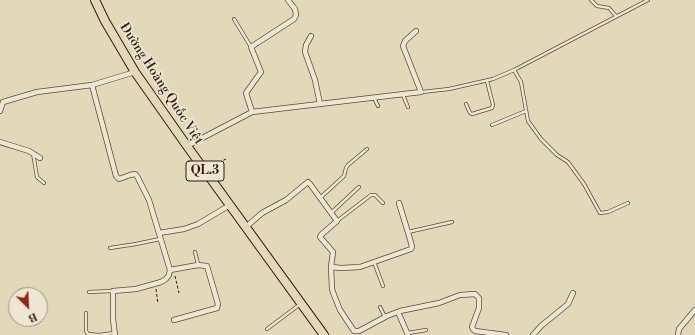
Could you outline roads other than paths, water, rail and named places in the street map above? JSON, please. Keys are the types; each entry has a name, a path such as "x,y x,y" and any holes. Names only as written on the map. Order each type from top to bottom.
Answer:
{"highway":[{"name":"Đường Hoàng Quốc Việt","path":"95,0 135,72 322,334"}],"street":[{"path":"252,112 246,93 261,72 251,47 294,19 296,15 295,9 288,0"},
{"path":"187,146 252,112 421,92 403,46 405,41 416,31"},
{"path":"311,36 306,44 305,52 315,80 320,104"},
{"path":"3,102 37,92 92,85 135,72"},
{"path":"92,85 116,176 119,179 130,174 135,174 137,176 149,200 171,270 166,279 156,283 136,289 113,290 115,334"},
{"path":"0,98 3,102"},
{"path":"0,111 3,102"},
{"path":"0,142 33,153 40,158"},
{"path":"246,227 262,213 286,200 308,182 337,221 320,237 333,252 331,267 332,289 340,310 354,331 359,332 385,317 398,312 439,303 460,295 475,294 479,298 479,308 472,327 475,331 486,334 506,335"},
{"path":"331,267 360,267 411,249 412,247 399,203"},
{"path":"159,233 184,229 198,224 230,205"},
{"path":"171,270 205,265 208,268 218,307 174,320"},
{"path":"533,335 541,326 568,304 572,293"},
{"path":"678,335 678,329 695,310"},
{"path":"398,312 408,334"}],"lane":[{"path":"591,0 597,6 608,8 616,16"},
{"path":"421,92 449,89 487,81 514,70 648,0"},
{"path":"234,19 251,47"},
{"path":"514,70 521,82 528,121 541,139 557,155 568,162 584,184 600,213 608,212 628,203"},
{"path":"466,104 470,113 472,114 492,108 493,105 487,81"},
{"path":"402,94 408,107"},
{"path":"374,98 378,106"},
{"path":"492,125 526,112"},
{"path":"320,198 344,176 348,165 367,149"},
{"path":"33,153 37,177 44,183"},
{"path":"331,213 359,187"},
{"path":"337,221 371,195 375,195 383,203"},
{"path":"408,232 452,222"},
{"path":"110,248 160,239"},
{"path":"195,252 198,265"},
{"path":"374,262 383,286"},
{"path":"89,292 113,290"},
{"path":"267,329 301,303"},
{"path":"380,307 385,317"},
{"path":"86,313 86,330 88,334 115,334"},
{"path":"408,334 426,330"}]}
